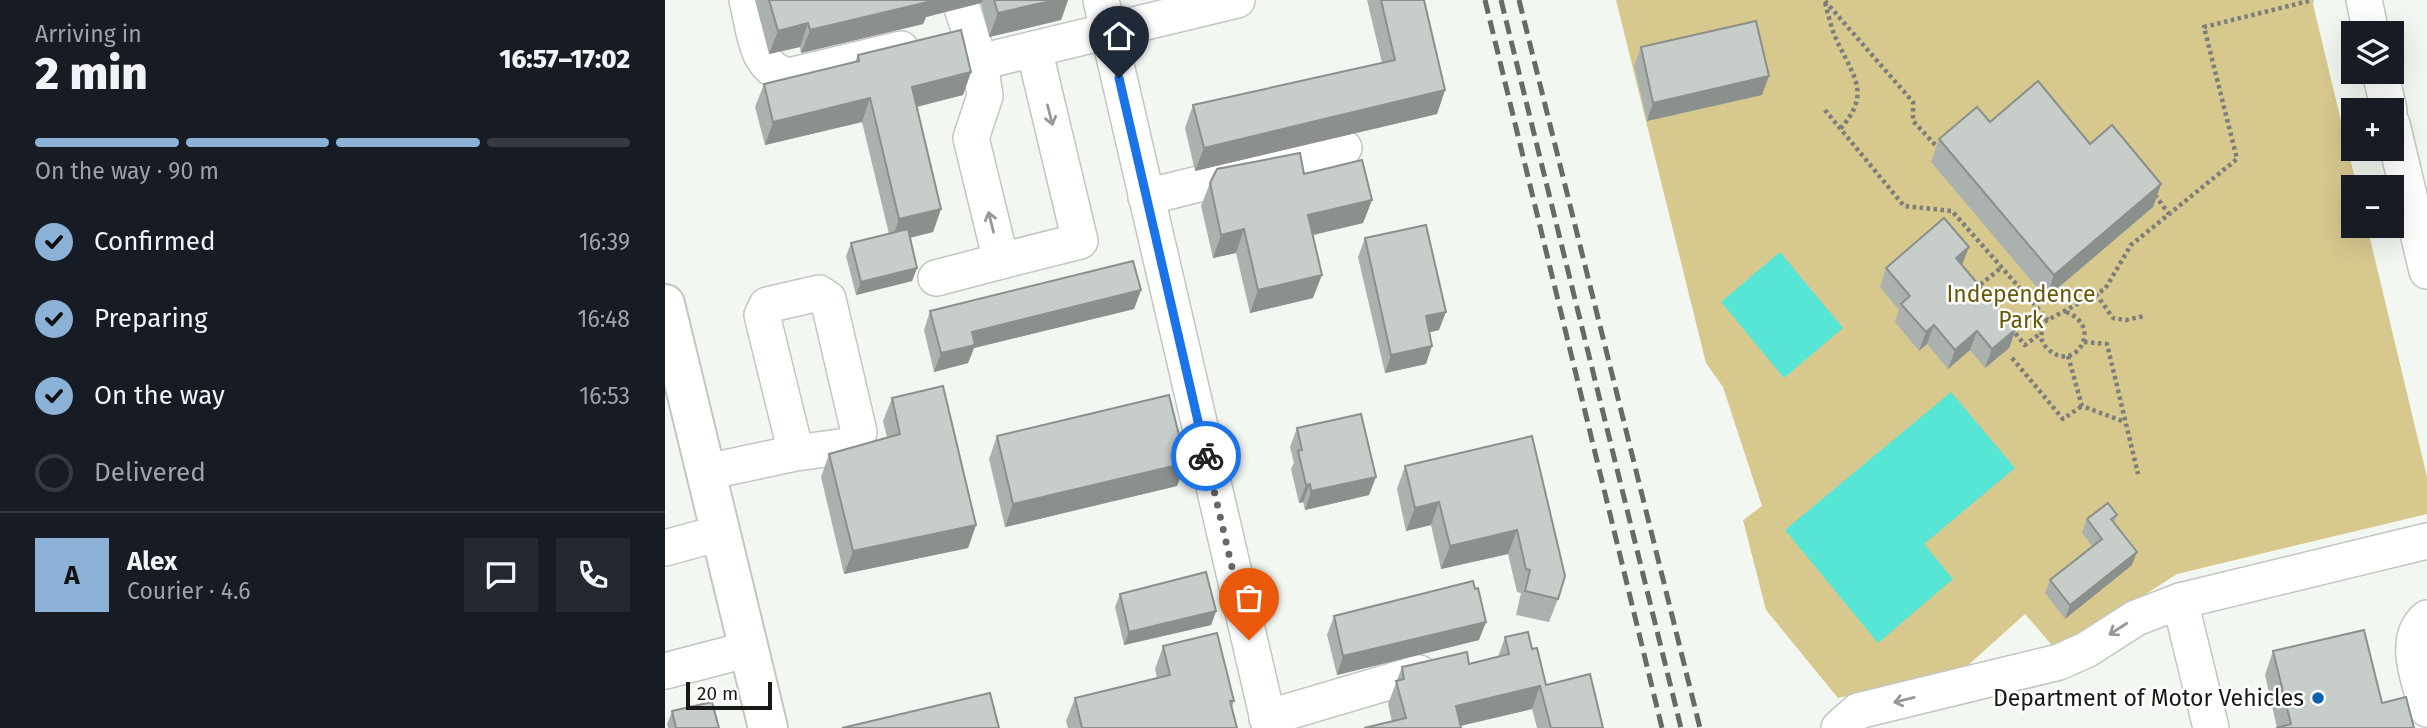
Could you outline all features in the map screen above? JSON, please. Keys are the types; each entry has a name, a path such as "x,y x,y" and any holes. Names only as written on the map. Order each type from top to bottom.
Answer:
{"main road":[{"path":"665,304 675,388 706,472 768,728"}],"street":[{"path":"747,0 762,62 776,74 789,76 957,36 1034,49 1104,15 1237,0"},
{"path":"2364,0 2368,21"},
{"path":"1104,15 1268,723 1419,673"},
{"path":"957,36 985,96 971,138 1001,261"},
{"path":"936,278 1080,242 1034,49"},
{"path":"1146,197 1344,148"},
{"path":"2401,161 2427,271"},
{"path":"706,472 796,453"},
{"path":"665,548 720,533"},
{"path":"1839,728 1858,711 2059,662 2086,650 2136,618 2180,601 2427,541"},
{"path":"2180,601 2211,728"},
{"path":"2427,618 2419,624 2413,644 2427,709"},
{"path":"665,671 749,649"}],"path":[{"path":"2066,312 2113,280 2131,245 2237,159 2204,27 2313,0"},
{"path":"1825,1 1832,28 1856,75 1857,103 1853,115 1840,129"},
{"path":"1825,1 1913,102 1913,121 1942,153"},
{"path":"1825,110 1904,206 1952,211 2048,320"},
{"path":"2153,193 2169,214"},
{"path":"1971,292 2002,267"},
{"path":"1971,281 1985,297"},
{"path":"2096,294 2113,318 2126,320 2144,316"},
{"path":"2009,326 2025,345 2041,333 2048,320 2058,312 2075,315 2085,329 2084,342 2078,351 2068,356 2054,355 2044,346 2041,333"},
{"path":"2084,342 2107,344 2138,474"},
{"path":"2068,356 2083,406"},
{"path":"2012,358 2063,419 2083,406"},
{"path":"2083,406 2125,422"}],"green space":[{"name":"Independence Park","path":"1616,0 2312,0 2341,121 2341,161 2351,161 2354,175 2341,175 2341,238 2370,238 2427,477 2427,514 2177,574 2057,651 2025,614 1965,668 1838,698 1766,610 1743,520 1762,506 1723,387 1706,363"}],"water":[{"path":"1780,252 1843,328 1784,378 1721,302"},
{"path":"1951,392 2015,468 1924,544 1953,579 1878,643 1785,530"}],"building":[{"path":"769,0 932,1 810,30 808,23 778,31"},
{"path":"994,0 1055,0 998,13"},
{"path":"1381,0 1424,0 1445,90 1204,148 1193,105 1395,60"},
{"path":"1756,21 1769,76 1653,103 1641,47"},
{"path":"961,30 971,72 912,87 941,209 899,219 870,98 773,122 764,84 859,61 858,55"},
{"path":"2038,81 2090,144 2112,125 2161,184 2054,275 1939,139 1977,107 1990,122"},
{"path":"1300,153 1304,174 1362,160 1372,200 1308,215 1322,275 1258,290 1244,229 1221,235 1210,183 1217,169"},
{"path":"1944,218 1969,247 1956,258 2016,329 1992,349 1977,331 1955,350 1934,325 1926,332 1901,304 1910,296 1886,268"},
{"path":"1426,225 1446,312 1426,316 1432,346 1391,355 1365,238"},
{"path":"908,229 917,268 861,282 851,243"},
{"path":"1133,261 1141,290 972,332 975,345 941,353 930,311"},
{"path":"943,386 976,525 853,551 829,454 900,434 892,398"},
{"path":"1169,395 1186,463 1013,504 997,436"},
{"path":"1361,414 1376,477 1311,491 1310,484 1306,485 1298,451 1302,450 1297,428"},
{"path":"1532,436 1565,576 1558,599 1525,591 1530,570 1526,569 1517,530 1450,546 1439,502 1415,508 1405,466"},
{"path":"2108,503 2117,515 2111,519 2137,552 2070,605 2050,580 2102,539 2087,519"},
{"path":"1206,572 1216,611 1129,632 1120,594"},
{"path":"1473,581 1475,589 1478,588 1486,622 1343,656 1334,616"},
{"name":"Department of Motor Vehicles","path":"2364,630 2382,703 2406,697 2414,728 2276,728 2291,724 2273,651"},
{"path":"1528,632 1532,649 1537,648 1546,685 1590,674 1603,728 1551,728 1540,686 1456,706 1461,728 1364,728 1406,718 1396,681 1404,679 1402,667 1467,652 1469,664 1509,654 1505,637"},
{"path":"1217,633 1234,701 1230,701 1237,728 1082,728 1075,698 1170,675 1163,646"},
{"path":"990,693 999,728 842,728"},
{"path":"712,702 719,728 676,728 672,711"}],"railway":[{"path":"1485,0 1662,728"},
{"path":"1501,0 1681,728"},
{"path":"1519,0 1700,728"}],"way so far":[{"path":"1206,456 1249,640"}],"place":[{"name":"Department of Motor Vehicles","path":"2318,698"}],"route":[{"path":"1119,78 1206,456"}]}
